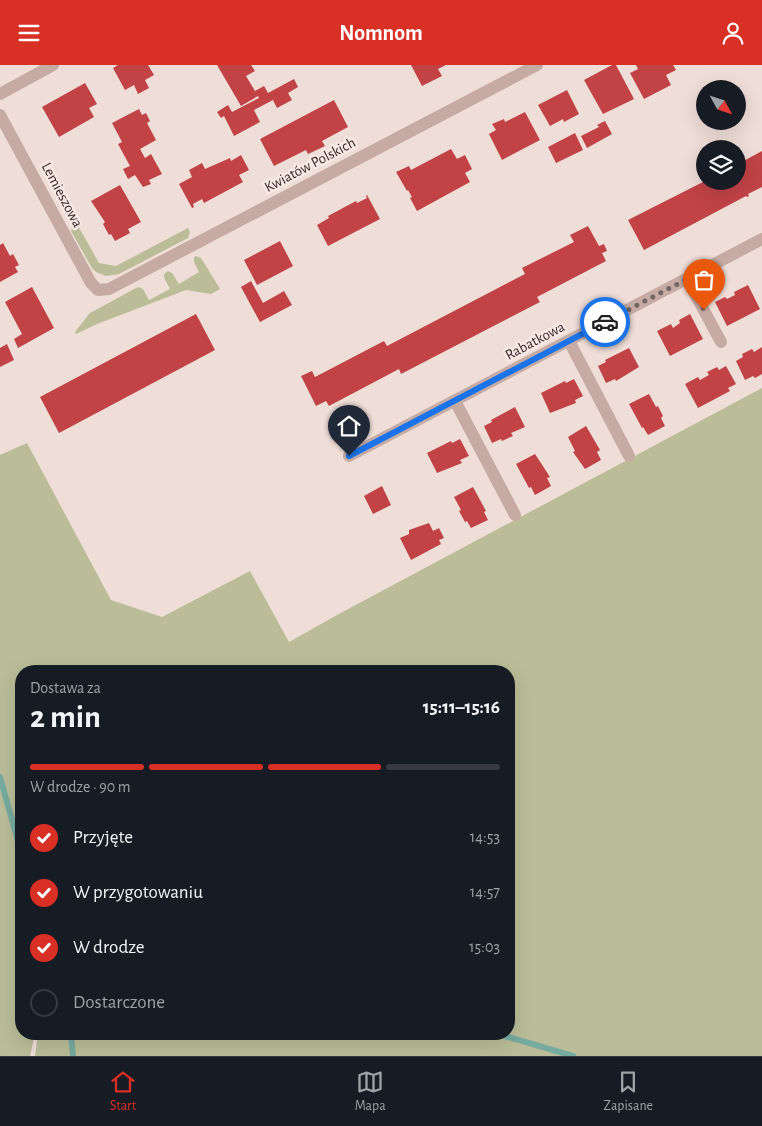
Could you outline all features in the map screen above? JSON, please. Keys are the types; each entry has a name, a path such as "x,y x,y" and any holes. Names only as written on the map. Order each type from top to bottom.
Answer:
{"street":[{"path":"0,94 53,65"},
{"name":"Kwiatów Polskich","path":"98,290 109,289 536,65"},
{"name":"Lemieszowa","path":"0,115 91,283 98,290"},
{"name":"Rabatkowa","path":"349,456 762,239"},
{"path":"687,279 721,342"},
{"path":"569,341 630,456"},
{"path":"455,401 515,515"}],"green space":[{"path":"77,224 99,263 116,266 188,228 190,232 188,238 119,274 106,276 92,268 71,231 73,226"},
{"path":"194,257 201,258 220,289 211,294 186,290 76,334 75,332 90,313 138,287 143,289 149,300 170,289 164,277 164,274 168,271 172,273 179,284 199,272 194,262"},
{"path":"762,388 762,1056 35,1056 37,1040 515,1040 515,665 15,665 15,1040 34,1040 30,1056 0,1056 0,455 27,443 111,600 162,617 250,571 289,642"}],"building":[{"path":"118,65 148,65 154,75 145,80 149,88 138,94 134,85 125,90 113,68"},
{"path":"217,65 251,65 255,71 246,76 255,91 264,86 268,93 294,79 298,87 288,93 292,100 277,108 273,100 254,110 260,122 234,136 224,116 221,118 217,112 228,105 232,112 259,98 258,96 241,106"},
{"path":"411,65 446,65 438,69 442,76 422,86"},
{"path":"612,65 616,65 634,99 603,114 584,80"},
{"path":"636,65 673,65 676,70 666,75 671,85 644,99 630,73 638,69"},
{"path":"85,83 97,104 89,108 94,117 59,137 42,107"},
{"path":"567,90 579,114 564,122 563,119 550,126 538,105"},
{"path":"334,100 348,127 322,141 325,146 308,154 306,150 274,166 260,139"},
{"path":"139,109 142,115 146,113 150,121 147,123 156,140 140,149 145,158 151,154 162,174 149,180 151,184 143,187 135,175 128,179 123,169 130,166 118,144 122,142 112,123"},
{"path":"525,112 540,140 502,160 489,134 496,130 492,124 504,119 505,122"},
{"path":"605,121 612,134 587,148 581,136 599,127 597,125"},
{"path":"575,133 583,150 556,163 548,147"},
{"path":"451,149 457,159 465,155 472,169 465,173 470,182 417,211 410,198 412,197 396,172 409,166 411,170"},
{"path":"762,151 762,187 748,194 749,196 644,250 628,220 696,186 696,190 746,190 746,160"},
{"path":"241,155 249,170 239,175 243,182 204,203 202,199 193,204 194,207 192,208 179,184 192,177 189,170 202,163 205,169 230,158 231,161"},
{"path":"120,185 141,222 128,229 130,233 115,241 111,234 109,235 103,224 105,222 91,201"},
{"path":"367,195 380,219 328,246 317,225 329,218 328,216 356,201 357,203 367,198"},
{"path":"588,226 599,246 604,244 607,251 602,253 606,261 537,297 540,302 401,374 399,369 329,406 326,401 316,406 301,376 312,371 315,377 384,341 387,346 525,274 522,268 574,242 570,235"},
{"path":"280,241 293,266 257,285 244,260"},
{"path":"3,243 10,256 13,254 19,265 15,267 18,272 0,282 0,245"},
{"path":"251,281 263,303 284,291 292,305 260,322 241,287"},
{"path":"748,285 760,309 727,326 715,302 735,295 734,292"},
{"path":"32,287 54,328 18,348 14,339 22,334 5,302"},
{"path":"196,314 215,350 59,433 40,397"},
{"path":"690,314 703,339 670,356 657,331 671,324 673,328 680,323 679,320"},
{"path":"7,344 14,360 0,367 0,348"},
{"path":"762,347 762,374 745,380 736,361 743,357 742,354 752,349 754,352"},
{"path":"629,348 639,367 616,381 615,379 606,383 598,366 606,362 605,360"},
{"path":"726,366 736,384 728,388 730,391 698,408 685,384 698,377 700,380 709,375 707,372 717,367 719,370"},
{"path":"574,379 583,396 575,400 576,403 550,413 541,393 565,381 566,383"},
{"path":"649,394 663,416 661,418 665,426 648,435 629,404"},
{"path":"515,407 525,427 511,433 513,436 492,443 484,426"},
{"path":"586,426 600,450 597,452 601,460 585,469 573,452 575,451 568,437"},
{"path":"460,439 469,456 460,460 462,463 437,473 427,453 451,441 452,443"},
{"path":"535,454 550,477 547,478 551,486 535,495 516,464"},
{"path":"382,486 391,505 373,514 364,496"},
{"path":"473,487 486,511 484,512 488,520 471,528 467,521 465,522 454,497"},
{"path":"429,523 433,531 439,528 444,538 439,540 441,544 411,560 400,538 409,534 409,530"}],"waterway":[{"path":"0,777 15,831"},
{"path":"515,1039 573,1056"},
{"path":"72,1040 73,1056"}],"way so far":[{"path":"605,322 687,279 704,310"}],"route":[{"path":"349,456 605,322"}]}
